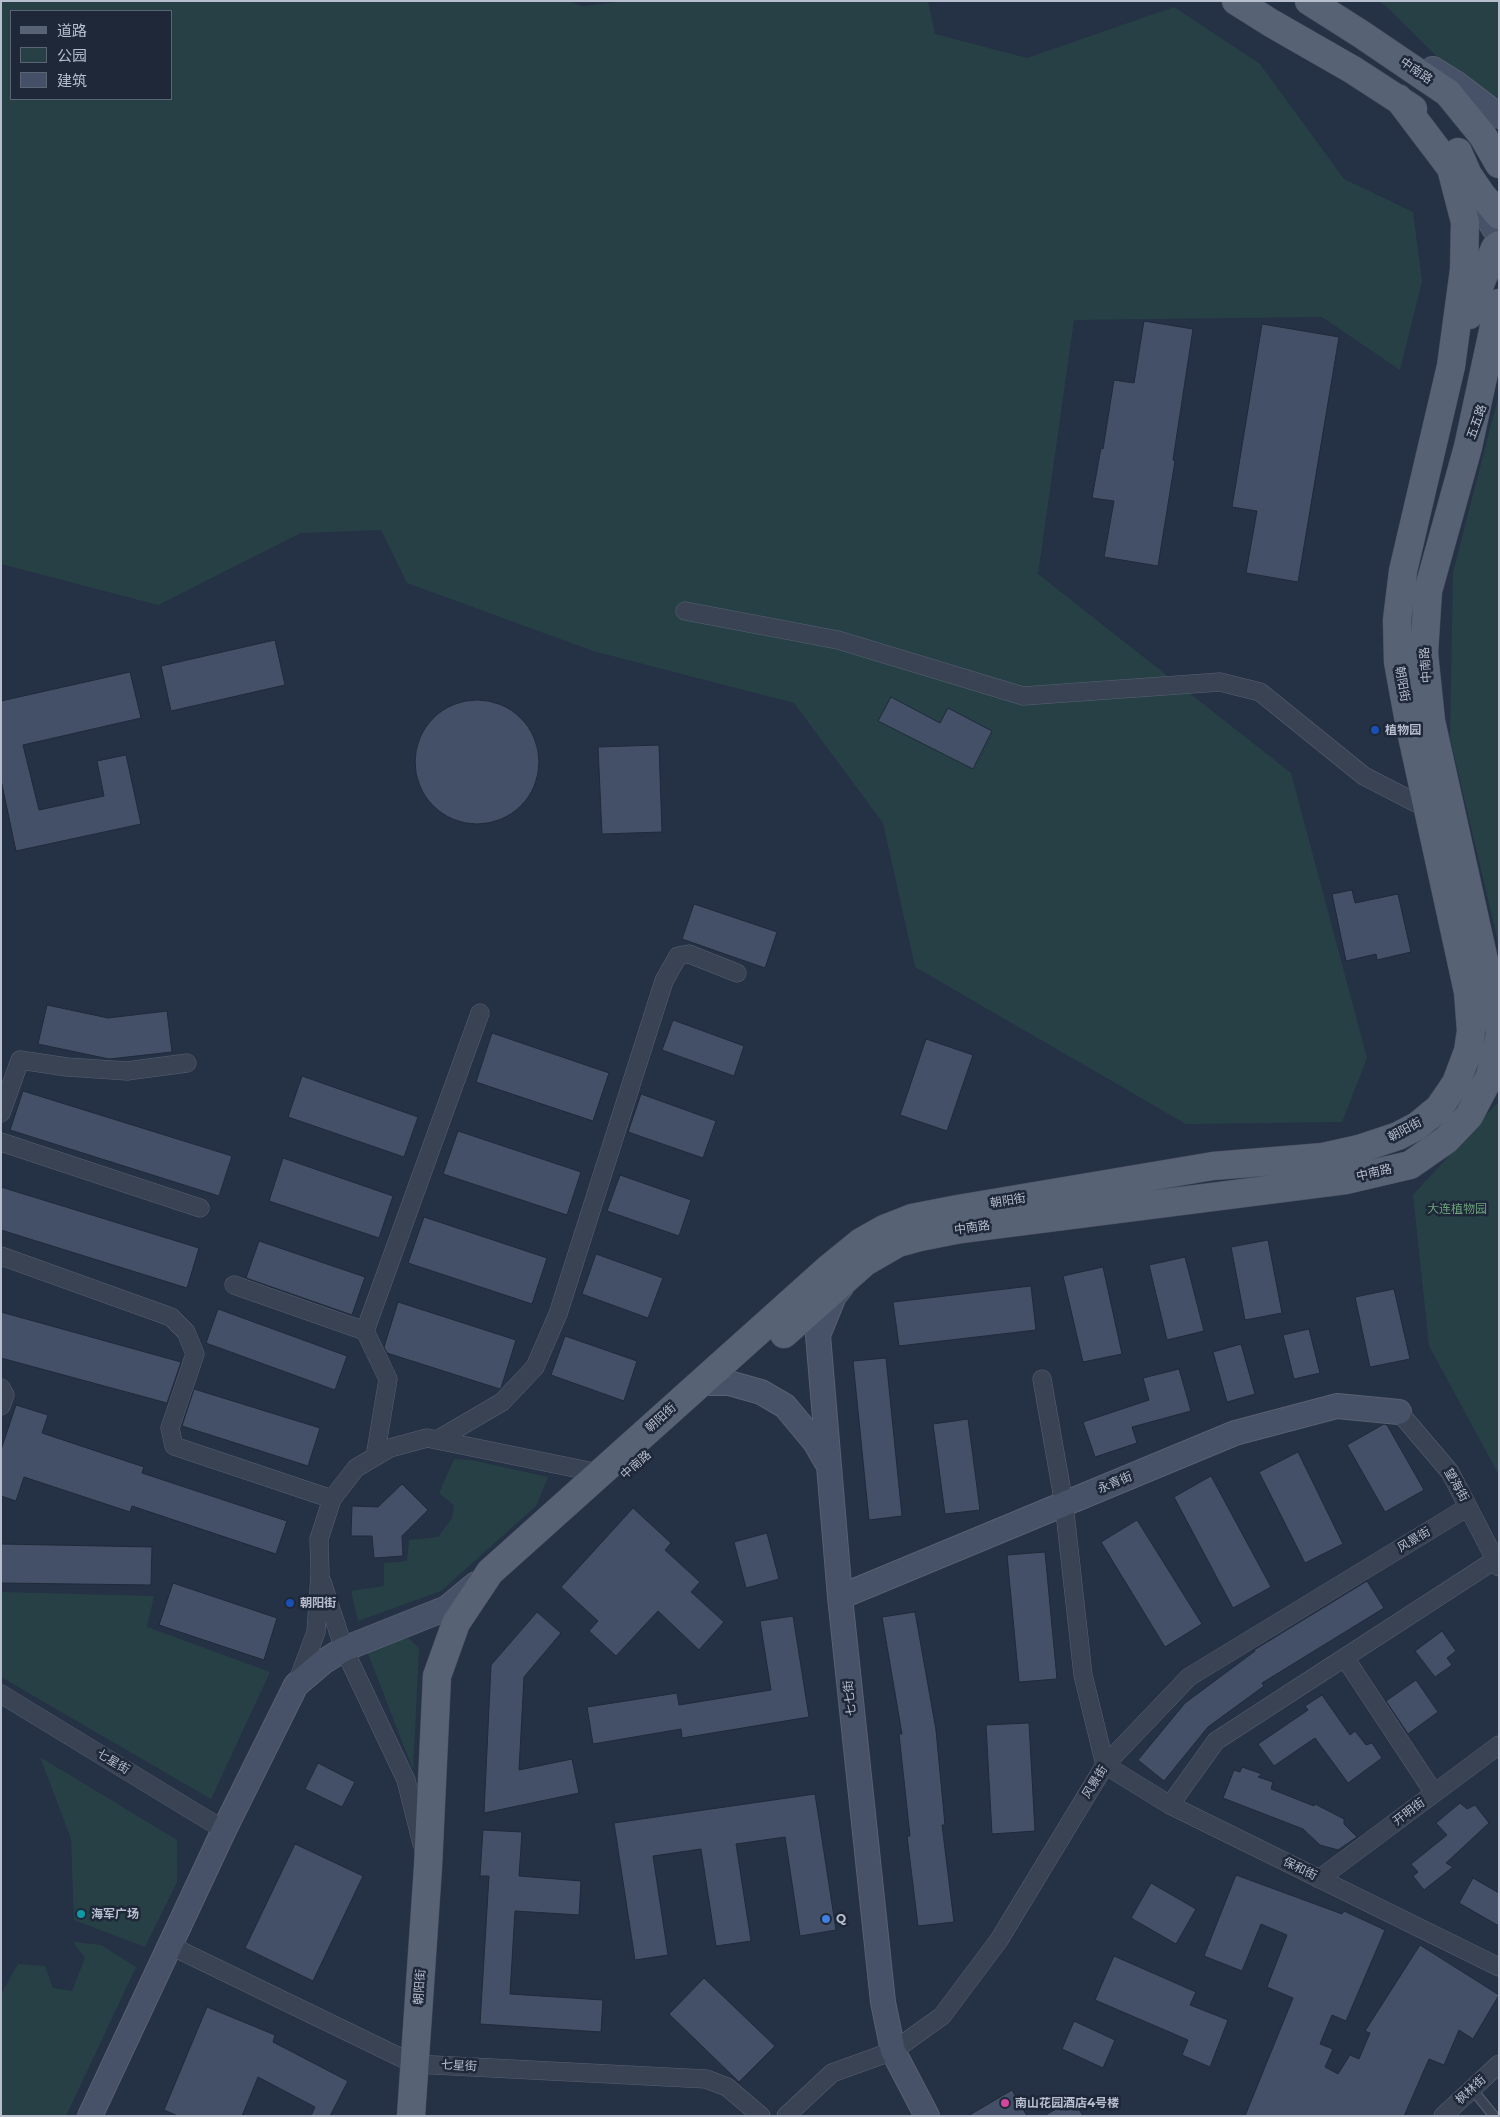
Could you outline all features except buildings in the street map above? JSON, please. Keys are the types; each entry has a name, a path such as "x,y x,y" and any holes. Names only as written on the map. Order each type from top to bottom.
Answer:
{"main road":[{"path":"1236,1 1398,98 1439,128 1455,147 1468,175 1475,197 1499,236"},
{"name":"中南路","path":"1309,1 1448,93 1483,136 1499,164"},
{"path":"1361,34 1415,57 1458,84 1499,116"},
{"path":"1448,93 1499,136"},
{"path":"1398,98 1451,168 1464,222 1464,270 1451,366"},
{"path":"1468,175 1499,215"},
{"path":"1451,366 1481,282 1499,245"},
{"name":"中南路","path":"1499,303 1468,447 1428,591 1424,653 1432,721 1499,1028"},
{"name":"朝阳街","path":"411,2116 428,1868 437,1676 456,1623 490,1572 700,1383 861,1242 884,1229 912,1218 1213,1166 1323,1157 1359,1149 1398,1136 1417,1126 1439,1108 1456,1083 1468,1051 1471,1031 1468,992 1409,722 1398,662 1397,620 1403,571 1451,366"},
{"name":"五五路","path":"1468,447 1499,369"},
{"name":"中南路","path":"490,1572 522,1563 865,1262 898,1243 961,1229 1346,1180 1410,1165 1446,1140 1469,1116 1490,1076 1499,1038"},
{"name":"七七街","path":"847,1278 834,1296 818,1335 840,1597 883,2002 893,2051 927,2116"},
{"path":"700,1383 729,1382 761,1392 785,1406 815,1442 829,1467"},
{"name":"永青街","path":"840,1597 1235,1433 1337,1406 1399,1412"},
{"path":"90,2116 224,1830 296,1685 322,1662 344,1649 447,1608 490,1572"}],"street":[{"path":"685,611 838,640 1023,696 1220,682 1260,692 1364,776 1428,809"},
{"path":"437,1440 502,1402 535,1367 558,1314 664,981 678,956 689,954 737,973"},
{"path":"375,1457 388,1379 365,1330 480,1014"},
{"path":"1,1114 20,1060 67,1067 127,1071 186,1063"},
{"path":"1,1142 200,1208"},
{"path":"1,1256 171,1317 186,1332 195,1354 170,1428 174,1446 332,1499"},
{"path":"234,1285 365,1330"},
{"path":"1042,1380 1064,1504 1083,1675 1105,1765"},
{"path":"1,1388 5,1395 1,1406"},
{"name":"望海街","path":"1399,1412 1450,1472 1497,1563"},
{"path":"296,1685 316,1632 320,1574 319,1539 332,1499 356,1468 390,1448 427,1438 599,1473"},
{"name":"风景街","path":"786,2116 832,2073 893,2051 942,2016 999,1940 1105,1765 1189,1677 1468,1507"},
{"path":"1170,1805 1216,1741 1344,1658 1497,1563"},
{"path":"320,1574 344,1649 406,1780 428,1868"},
{"path":"1344,1658 1434,1793"},
{"name":"七星街","path":"1,1694 224,1830"},
{"name":"开明街","path":"1319,1879 1499,1745"},
{"name":"保和街","path":"1105,1765 1170,1805 1499,1967"},
{"name":"七星街","path":"171,1946 414,2064 706,2079 728,2087 761,2116"},
{"name":"枫林街","path":"1443,2116 1499,2064"}],"lane":[{"path":"1472,2089 1494,2116"}],"green space":[{"path":"1,1 568,1 583,6 628,1 928,1 935,34 1027,58 1174,7 1260,64 1344,179 1413,212 1422,281 1400,370 1322,317 1074,320 1038,574 1291,773 1367,1058 1342,1122 1186,1124 915,967 883,823 794,703 593,651 407,583 381,530 301,533 158,605 1,564"},
{"path":"1378,1 1499,1 1499,118 1386,6"},
{"path":"1499,394 1499,946 1450,738 1453,572"},
{"name":"大连植物园","path":"1499,1101 1499,1475 1429,1346 1413,1195"},
{"path":"454,1459 471,1460 548,1477 536,1506 441,1591 358,1621 351,1591 384,1586 384,1563 407,1561 409,1540 438,1537 452,1518 454,1505 439,1493"},
{"path":"1,1592 154,1596 147,1627 270,1672 211,1799 1,1677"},
{"path":"408,1638 419,1648 413,1770 367,1651"},
{"path":"40,1757 177,1840 177,1882 145,1947 74,1920 71,1839"},
{"path":"73,1942 101,1945 136,1967 66,2116 1,2116 1,1994 18,1964 45,1966 53,1988 72,1991 85,1958"}],"place":[{"name":"植物园","path":"1375,730"},
{"name":"朝阳街","path":"290,1603"},
{"name":"海军广场","path":"81,1914"},
{"name":"Q","path":"826,1919"},
{"name":"南山花园酒店4号楼","path":"1005,2103"}]}
